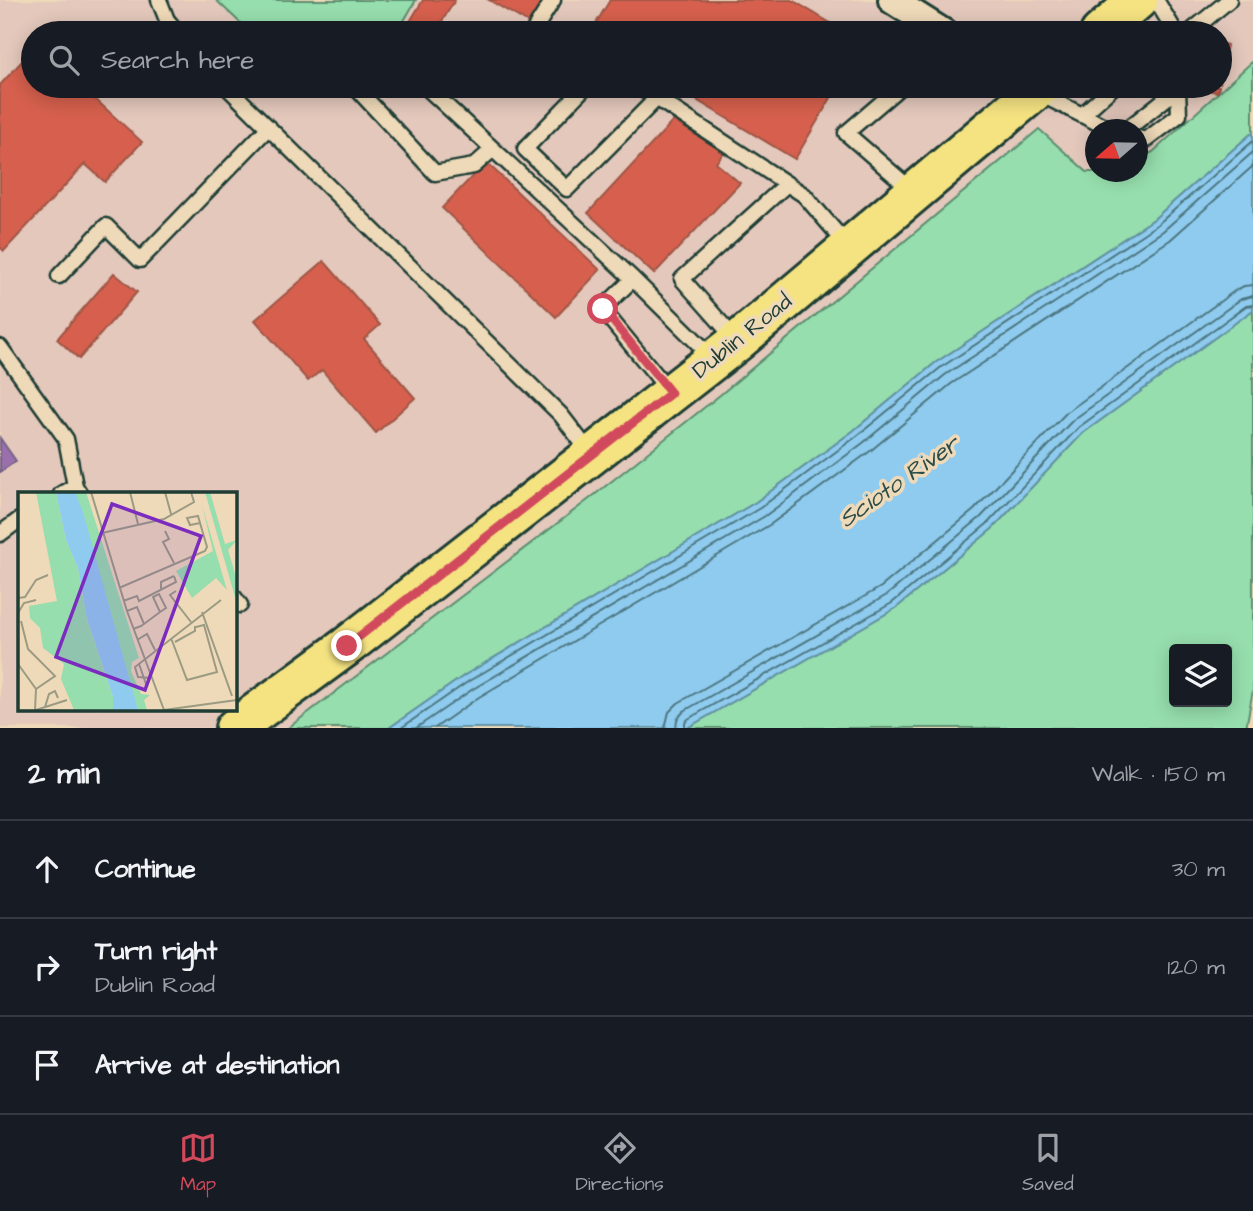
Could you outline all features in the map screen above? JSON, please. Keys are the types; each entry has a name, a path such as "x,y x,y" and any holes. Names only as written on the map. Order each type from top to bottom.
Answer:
{"main road":[{"path":"1114,21 1138,0"},
{"name":"Dublin Road","path":"236,723 358,638 592,456 914,193 1023,98"}],"street":[{"path":"892,0 925,21"}],"lane":[{"path":"159,0 168,21"},
{"path":"540,21 553,0"},
{"path":"1156,0 1169,21"},
{"path":"1203,21 1228,0"},
{"path":"239,98 561,415 592,456"},
{"path":"365,98 435,173 474,166 493,149"},
{"path":"438,98 633,279 725,350"},
{"path":"575,98 526,149 567,189 657,98 804,195 849,247"},
{"path":"887,98 846,133 914,193"},
{"path":"1052,98 1090,119"},
{"path":"1082,115 1101,98"},
{"path":"1140,119 1166,98"},
{"path":"1148,139 1180,115 1179,98"},
{"path":"58,276 106,226 141,260 269,127"},
{"path":"725,350 682,279 787,184"},
{"path":"633,279 603,309 671,393"},
{"path":"0,346 65,439 77,490"},
{"path":"0,534 18,521"}],"shaded area":[{"path":"0,0 216,0 238,21 21,21 21,98 1212,98 1148,154 1148,119 1085,119 1085,170 1038,129 720,395 588,500 288,728 0,728"},
{"path":"416,0 1253,0 1253,61 1232,80 1232,21 404,21"}],"green space":[{"path":"216,0 416,0 404,21 238,21"},
{"path":"1253,61 1253,132 1154,219 935,363 853,431 756,502 465,675 389,728 288,728 588,500 720,395 1039,129 1085,170 1085,182 1148,182 1148,154 1212,98 1232,98 1232,80"},
{"path":"1253,310 1253,690 1246,728 687,728 896,608 992,529 1083,433"}],"water":[{"name":"Scioto River","path":"1253,132 1253,310 1083,433 992,529 896,608 687,728 389,728 465,675 756,502 853,431 935,363 1154,219"}],"building: Shops":[{"path":"423,0 455,0 442,21 410,21"},
{"path":"489,0 544,0 532,21 525,21"},
{"path":"610,0 792,0 827,21 597,21"},
{"path":"21,62 21,98 94,98 142,142 105,182 85,164 4,251 0,247 0,85"},
{"path":"693,98 831,98 795,159"},
{"path":"673,121 724,152 716,163 740,183 654,274 588,213"},
{"path":"486,162 600,270 556,317 442,208"},
{"path":"324,261 380,325 364,339 415,398 376,433 322,370 308,381 255,320"},
{"path":"114,273 137,292 79,359 57,339"}],"building: Offices":[{"path":"0,438 16,461 0,472"}],"route":[{"path":"347,646 671,393 603,309"}]}
